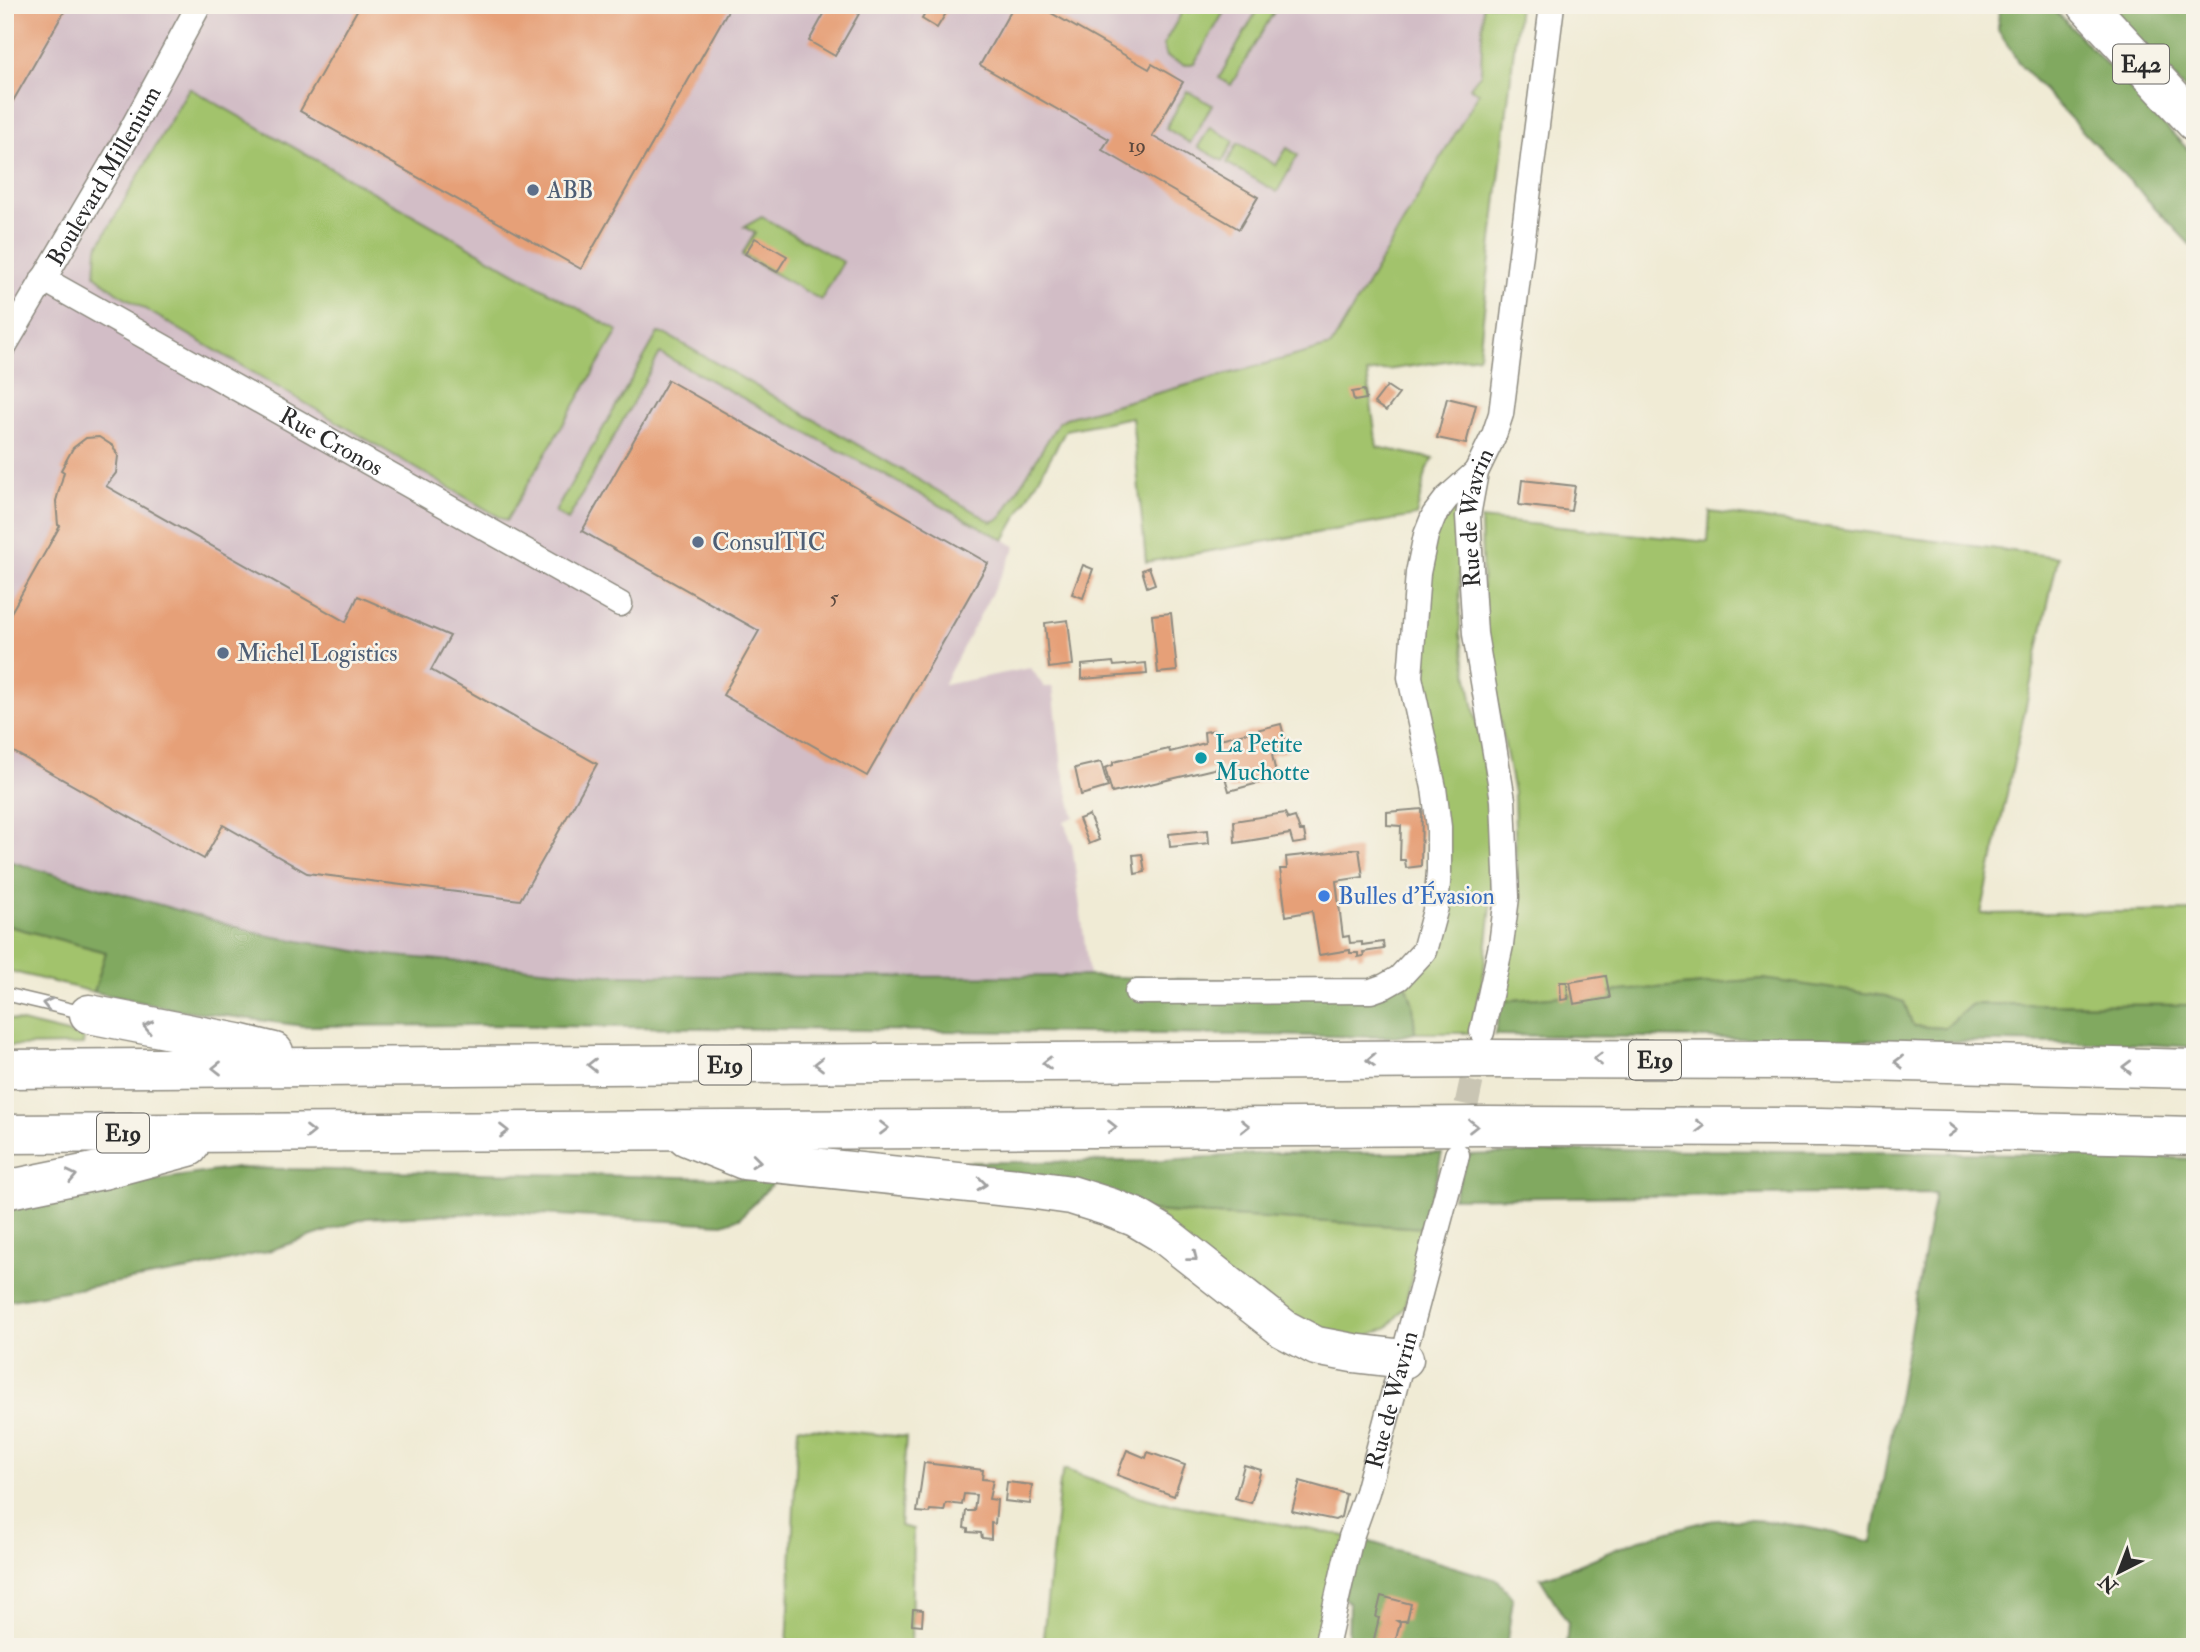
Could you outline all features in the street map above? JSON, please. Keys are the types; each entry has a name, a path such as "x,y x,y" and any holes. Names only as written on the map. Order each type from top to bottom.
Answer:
{"highway":[{"name":"E42","path":"2087,5 2195,122"},
{"path":"89,1014 238,1043 334,1067"},
{"name":"E19","path":"5,1069 1503,1059 1836,1061 2195,1069"},
{"name":"E19","path":"5,1134 1373,1126 1821,1127 2195,1136"},
{"path":"669,1129 744,1160 1028,1189 1084,1199 1135,1217 1162,1233 1284,1329 1303,1340 1330,1350 1404,1359"},
{"path":"5,1190 103,1170 241,1132"}],"street":[{"name":"Boulevard Millenium","path":"5,345 128,136 199,5"},
{"name":"Rue de Wavrin","path":"1482,1032 1501,945 1507,897 1503,800 1475,634 1468,516 1476,472 1501,414 1552,5"},
{"name":"Rue Cronos","path":"43,279 620,604"},
{"path":"1137,992 1371,991 1399,978 1424,951 1436,907 1439,849 1434,788 1410,677 1418,573 1426,535 1434,515 1447,498 1476,472"},
{"name":"Rue de Wavrin","path":"1326,1647 1352,1536 1404,1359 1457,1154"}],"lane":[{"path":"5,994 89,1014"}],"shaded area":[{"path":"5,5 1519,5 1479,354 1367,372 1065,430 1004,539 1016,547 943,685 1031,668 1044,687 1053,687 1062,767 1074,817 1064,821 1072,844 1089,976 607,975 374,954 264,935 5,860"}],"green space":[{"path":"1194,5 1228,5 1194,63 1185,65 1167,57 1163,45 1184,9 1190,12"},
{"path":"1260,5 1278,5 1231,85 1219,78"},
{"path":"1483,5 1519,5 1479,354 1367,373 1377,447 1434,459 1427,468 1416,516 1146,562 1132,417 1066,430 1004,540 660,353 568,520 555,512 658,333 667,335 992,522 1001,518 1058,423 1066,418 1331,346 1479,93 1470,88 1481,73"},
{"path":"1999,5 2050,5 2195,157 2195,250 2020,65 1998,30"},
{"path":"2105,5 2195,5 2195,100"},
{"path":"189,88 618,331 506,521 116,292 95,275 97,248"},
{"path":"1187,91 1212,105 1190,143 1166,128"},
{"path":"1210,127 1234,141 1223,161 1198,147"},
{"path":"1238,143 1276,165 1287,148 1298,155 1277,192 1227,163"},
{"path":"762,217 843,262 821,300 742,255 755,233 744,227"},
{"path":"1454,502 1459,510 1460,634 1489,791 1492,897 1483,979 1469,1033 1415,1033 1413,1005 1406,983 1436,937 1419,698 1432,540"},
{"path":"1710,512 2058,557 1981,914 2195,911 2195,1005 1972,1004 1945,1028 1913,1026 1904,1002 1763,979 1501,1001 1517,900 1514,793 1484,637 1481,519 1708,542"},
{"path":"5,860 264,935 374,954 607,975 1089,976 1288,983 1406,983 1413,1005 1415,1033 1396,1037 479,1025 303,1026 173,1009 94,992 106,952 5,925"},
{"path":"5,925 106,952 94,992 5,970"},
{"path":"1763,979 1886,996 1904,1002 1913,1026 1945,1028 1972,1004 2195,1005 2195,1047 1495,1035 1501,1001"},
{"path":"5,1018 84,1037 83,1045 5,1046"},
{"path":"1612,1149 2112,1155 2195,1159 2195,1647 1566,1647 1568,1623 1540,1578 1640,1540 1700,1523 1757,1520 1796,1525 1872,1542 1935,1193 1453,1198 1469,1155"},
{"path":"1271,1153 1442,1153 1425,1228 1134,1210 879,1163 1151,1161"},
{"path":"236,1168 777,1179 740,1218 723,1224 503,1212 366,1218 268,1251 190,1270 5,1301 5,1211 107,1187"},
{"path":"1134,1210 1425,1228 1404,1308 1388,1327 1354,1342 1321,1341"},
{"path":"798,1427 906,1437 900,1526 913,1529 911,1647 787,1647"},
{"path":"1064,1469 1157,1501 1351,1537 1326,1647 1042,1647 1060,1482"},
{"path":"1367,1541 1498,1580 1513,1599 1506,1647 1348,1647 1349,1603 1343,1597 1354,1548"}],"building":[{"path":"5,5 68,5 5,115"},
{"name":"ABB","path":"360,5 731,5 581,269 300,111"},
{"path":"829,5 864,5 835,56 809,41"},
{"path":"930,5 951,5 937,28 922,19"},
{"path":"1014,5 1037,5 1149,69 1152,64 1183,82 1152,136 1258,197 1239,229 1102,150 1109,139 980,65"},
{"path":"755,238 787,256 777,272 745,254"},
{"path":"668,380 988,563 867,776 723,695 759,631 582,531"},
{"path":"1387,386 1399,394 1386,411 1374,403"},
{"path":"1364,390 1366,399 1354,401 1352,392"},
{"path":"1447,398 1476,405 1466,444 1437,438"},
{"name":"Michel Logistics","path":"99,437 113,446 118,456 116,473 106,486 346,622 358,596 450,636 431,670 597,764 520,900 307,873 223,825 204,859 5,747 5,623 60,526 56,501 64,472 61,470 73,448 86,438"},
{"path":"1522,480 1575,486 1571,511 1519,505"},
{"path":"1083,565 1093,569 1083,598 1072,594"},
{"path":"1149,567 1155,584 1147,587 1142,570"},
{"path":"1171,613 1177,671 1158,673 1152,615"},
{"path":"1068,620 1073,665 1049,668 1045,623"},
{"path":"1113,662 1114,666 1146,663 1147,674 1082,679 1082,665"},
{"name":"La Petite Muchotte","path":"1281,724 1288,751 1272,755 1277,778 1229,791 1222,767 1112,793 1105,768 1113,765 1113,762 1205,743 1204,732 1215,730 1216,740"},
{"path":"1101,762 1108,787 1081,795 1075,768"},
{"path":"1422,809 1421,866 1406,868 1405,860 1400,860 1401,826 1387,825 1387,812"},
{"path":"1285,813 1288,819 1295,817 1300,831 1304,831 1306,842 1293,844 1290,834 1235,843 1234,821"},
{"path":"1089,815 1099,840 1089,844 1079,819"},
{"path":"1208,830 1209,843 1170,847 1169,834"},
{"path":"1359,849 1363,877 1336,881 1343,937 1349,936 1350,943 1362,942 1362,945 1383,942 1384,949 1363,952 1364,956 1358,957 1358,953 1350,953 1350,950 1319,955 1312,911 1286,916 1280,869 1287,869 1286,857"},
{"path":"1142,854 1145,872 1135,874 1133,855"},
{"path":"1606,976 1610,998 1574,1004 1570,982"},
{"path":"1560,982 1567,982 1568,999 1561,1000"},
{"path":"1127,1450 1146,1458 1148,1452 1185,1465 1174,1496 1117,1475"},
{"path":"924,1463 983,1470 982,1479 993,1480 989,1499 997,1500 995,1524 991,1523 991,1539 982,1538 981,1533 968,1532 968,1529 964,1528 966,1511 974,1511 976,1495 964,1494 962,1505 946,1503 944,1511 917,1512"},
{"path":"1244,1465 1261,1470 1251,1503 1235,1498"},
{"path":"1300,1481 1346,1494 1341,1517 1335,1520 1292,1511"},
{"path":"1007,1482 1032,1485 1030,1504 1005,1501"},
{"path":"1381,1596 1411,1604 1407,1621 1397,1621 1400,1623 1394,1647 1372,1647"},
{"path":"913,1609 923,1610 922,1625 912,1624"}],"tunnel":[{"path":"1459,1140 1479,1046"}],"place":[{"name":"ABB","path":"533,190"},
{"name":"ConsulTIC","path":"698,542"},
{"name":"Michel Logistics","path":"223,653"},
{"name":"La Petite Muchotte","path":"1201,758"},
{"name":"Bulles d'Évasion","path":"1324,896"}]}
